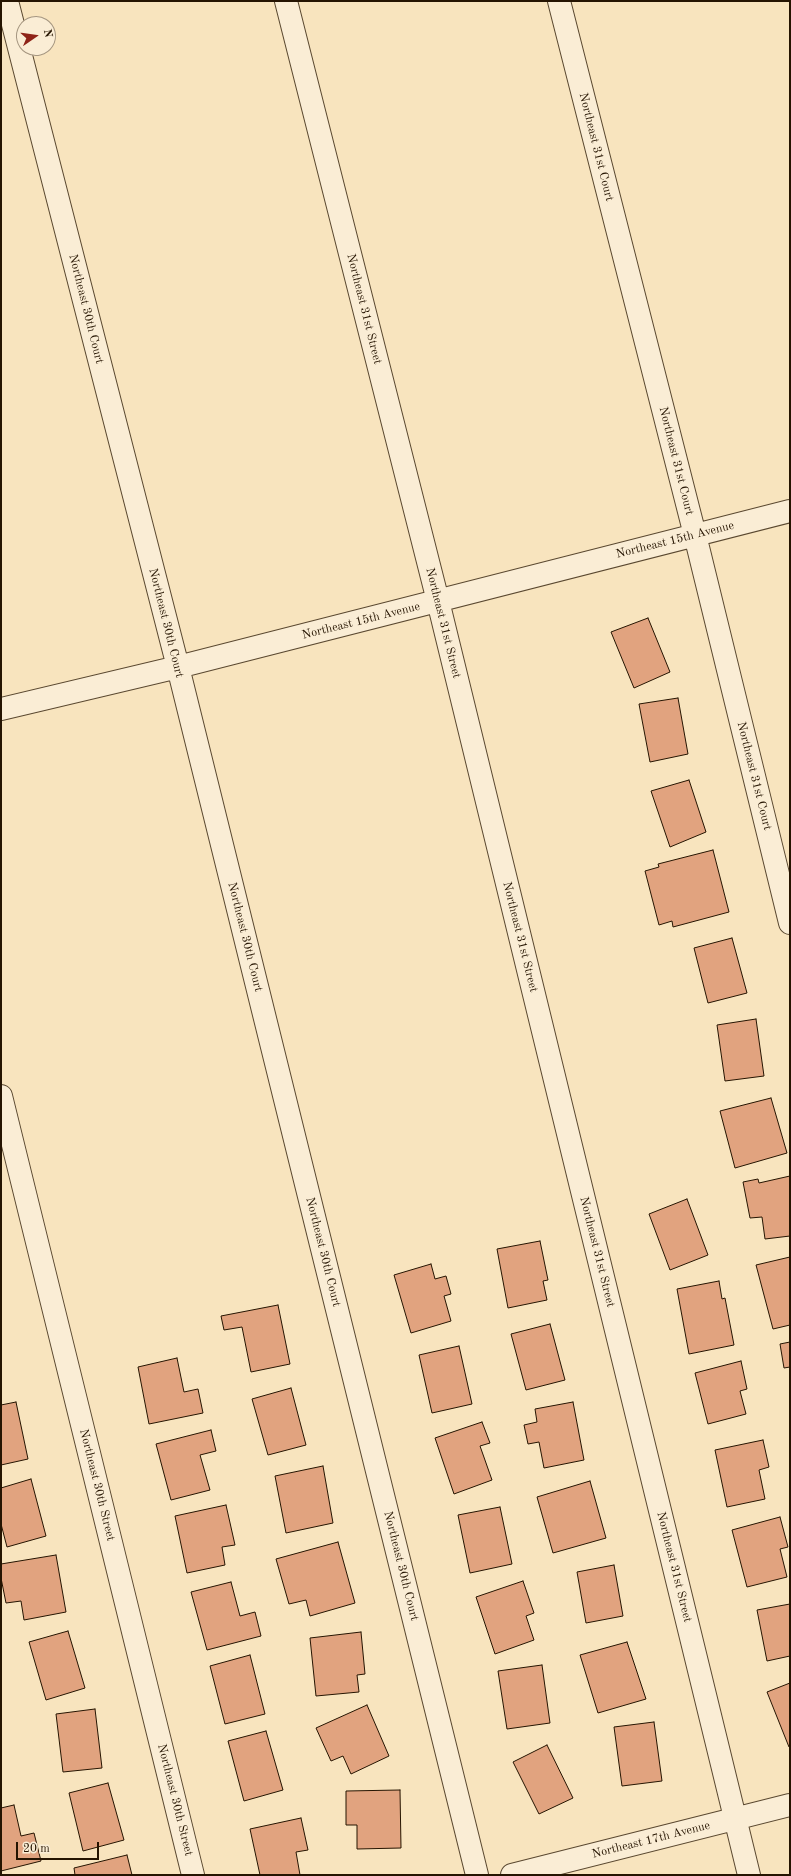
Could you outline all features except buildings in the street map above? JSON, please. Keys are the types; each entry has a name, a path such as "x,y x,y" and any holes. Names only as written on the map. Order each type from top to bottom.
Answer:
{"street":[{"name":"Northeast 30th Court","path":"7,1 178,667 477,1875"},
{"name":"Northeast 31st Street","path":"286,1 438,601 749,1875"},
{"name":"Northeast 31st Court","path":"559,1 695,535 790,923"},
{"name":"Northeast 15th Avenue","path":"1,709 178,667 790,511"},
{"name":"Northeast 30th Street","path":"1,1096 193,1875"},
{"name":"Northeast 17th Avenue","path":"512,1875 790,1805"}]}
